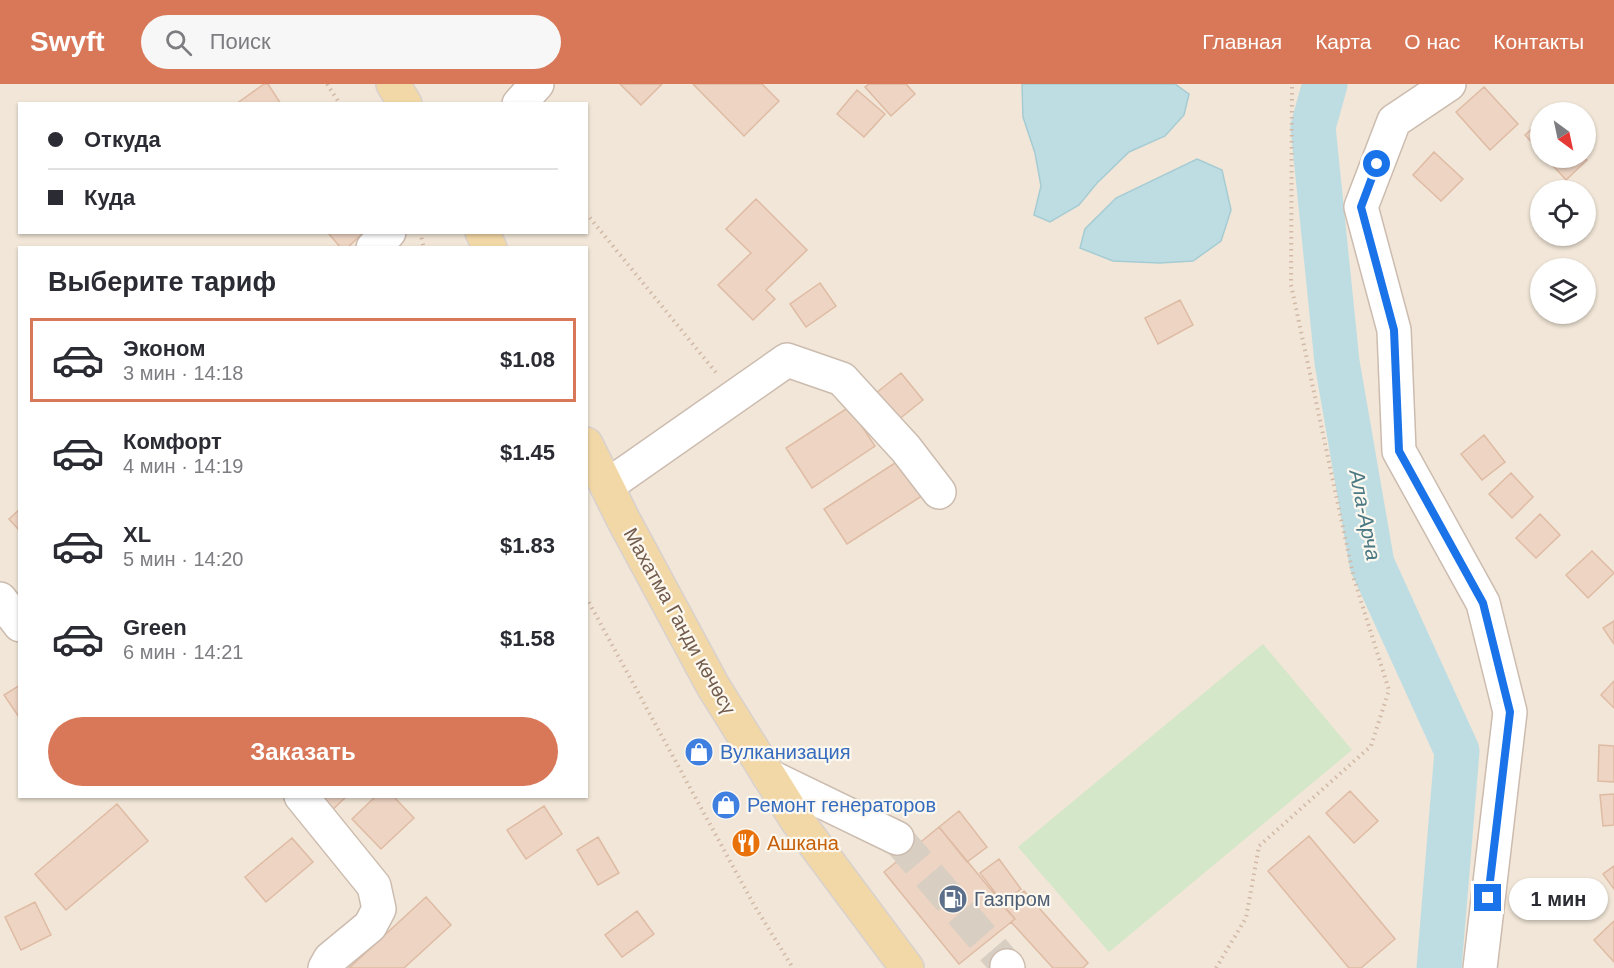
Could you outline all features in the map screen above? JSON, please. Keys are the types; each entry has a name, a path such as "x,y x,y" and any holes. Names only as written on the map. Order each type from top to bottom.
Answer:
{"main road":[{"path":"393,84 404,102"},
{"name":"Махатма Ганди көчөсү","path":"588,448 713,686 796,819 908,968"}],"street":[{"path":"521,102 537,84"},
{"path":"1449,84 1394,121 1361,207 1394,330 1399,451 1483,603 1510,712 1480,968"},
{"path":"375,246 387,234"},
{"path":"607,486 787,360 842,379 906,448 939,492"},
{"path":"18,580 0,598 18,622"},
{"path":"769,776 897,838"},
{"path":"303,798 374,886 379,909 370,926 330,959 325,968"}],"path":[{"path":"327,84 339,102"},
{"path":"1216,968 1246,918 1259,846 1371,746 1389,690 1354,579 1291,285 1292,84"},
{"path":"588,215 735,396"},
{"path":"588,601 754,904 793,968"}],"shaded area":[{"path":"0,84 1614,84 1614,968 0,968"}],"green space":[{"path":"1263,644 1352,750 1109,952 1018,847"}],"water":[{"path":"1022,84 1175,84 1189,94 1184,115 1165,136 1129,152 1097,183 1079,205 1050,222 1034,215 1041,186 1035,153 1023,117"},
{"path":"1197,159 1222,170 1231,210 1221,241 1193,261 1160,263 1113,261 1080,248 1085,229 1116,198"}],"building":[{"path":"264,84 268,84 280,102 239,102"},
{"path":"620,84 662,84 641,105"},
{"path":"693,84 762,84 779,101 744,136"},
{"path":"869,84 906,84 915,94 891,116 865,87"},
{"path":"1484,87 1518,124 1490,150 1456,112"},
{"path":"857,90 885,114 864,137 837,114"},
{"path":"1530,130 1530,140 1525,135"},
{"path":"1434,152 1463,179 1441,201 1413,175"},
{"path":"1555,168 1579,168 1566,180"},
{"path":"756,199 807,250 766,290 775,299 753,320 718,285 751,253 726,229"},
{"path":"329,234 362,234 349,246 339,246"},
{"path":"820,283 836,306 806,327 790,304"},
{"path":"1180,300 1193,325 1158,344 1145,318"},
{"path":"901,373 923,400 898,420 876,393"},
{"path":"849,407 875,446 812,488 786,448"},
{"path":"1484,435 1505,462 1482,480 1461,454"},
{"path":"901,459 925,494 847,544 824,509"},
{"path":"1511,473 1533,497 1512,518 1489,494"},
{"path":"18,511 18,529 9,519"},
{"path":"1540,514 1560,535 1536,558 1516,538"},
{"path":"1592,551 1614,573 1588,598 1566,575"},
{"path":"1614,621 1614,644 1603,628"},
{"path":"1614,681 1614,708 1601,695"},
{"path":"18,686 18,716 4,695"},
{"path":"1599,745 1614,746 1614,782 1598,781"},
{"path":"1350,791 1378,821 1354,843 1326,813"},
{"path":"1614,794 1614,825 1603,826 1600,795"},
{"path":"311,798 345,798 327,815"},
{"path":"374,798 395,798 414,818 381,849 352,819"},
{"path":"117,804 148,841 66,910 35,874"},
{"path":"544,806 562,834 526,859 507,830"},
{"path":"959,811 987,847 967,862 939,827"},
{"path":"939,827 1015,919 959,964 884,872"},
{"path":"1309,836 1395,939 1361,968 1349,968 1268,871"},
{"path":"598,837 619,873 598,885 577,850"},
{"path":"292,838 313,862 266,902 245,877"},
{"path":"999,859 1021,889 1003,903 980,873"},
{"path":"1614,866 1614,889 1603,874"},
{"path":"1024,891 1088,963 1083,968 1053,968 1011,922 1015,919 1005,908"},
{"path":"426,897 451,925 404,968 349,968"},
{"path":"35,902 51,935 21,950 5,917"},
{"path":"637,911 654,934 622,957 605,935"},
{"path":"1614,921 1614,962 1594,940"}],"waterway":[{"name":"Ала-Арча","path":"1325,84 1313,127 1337,362 1372,564 1457,751 1439,968"}],"tunnel":[{"path":"897,838 1007,966"}],"place":[{"name":"Вулканизация","path":"699,752"},
{"name":"Ремонт генераторов","path":"726,805"},
{"name":"Ашкана","path":"746,843"},
{"name":"Газпром","path":"953,899"}],"route":[{"path":"1377,164 1361,207 1394,330 1399,451 1483,603 1510,712 1488,898"}]}
